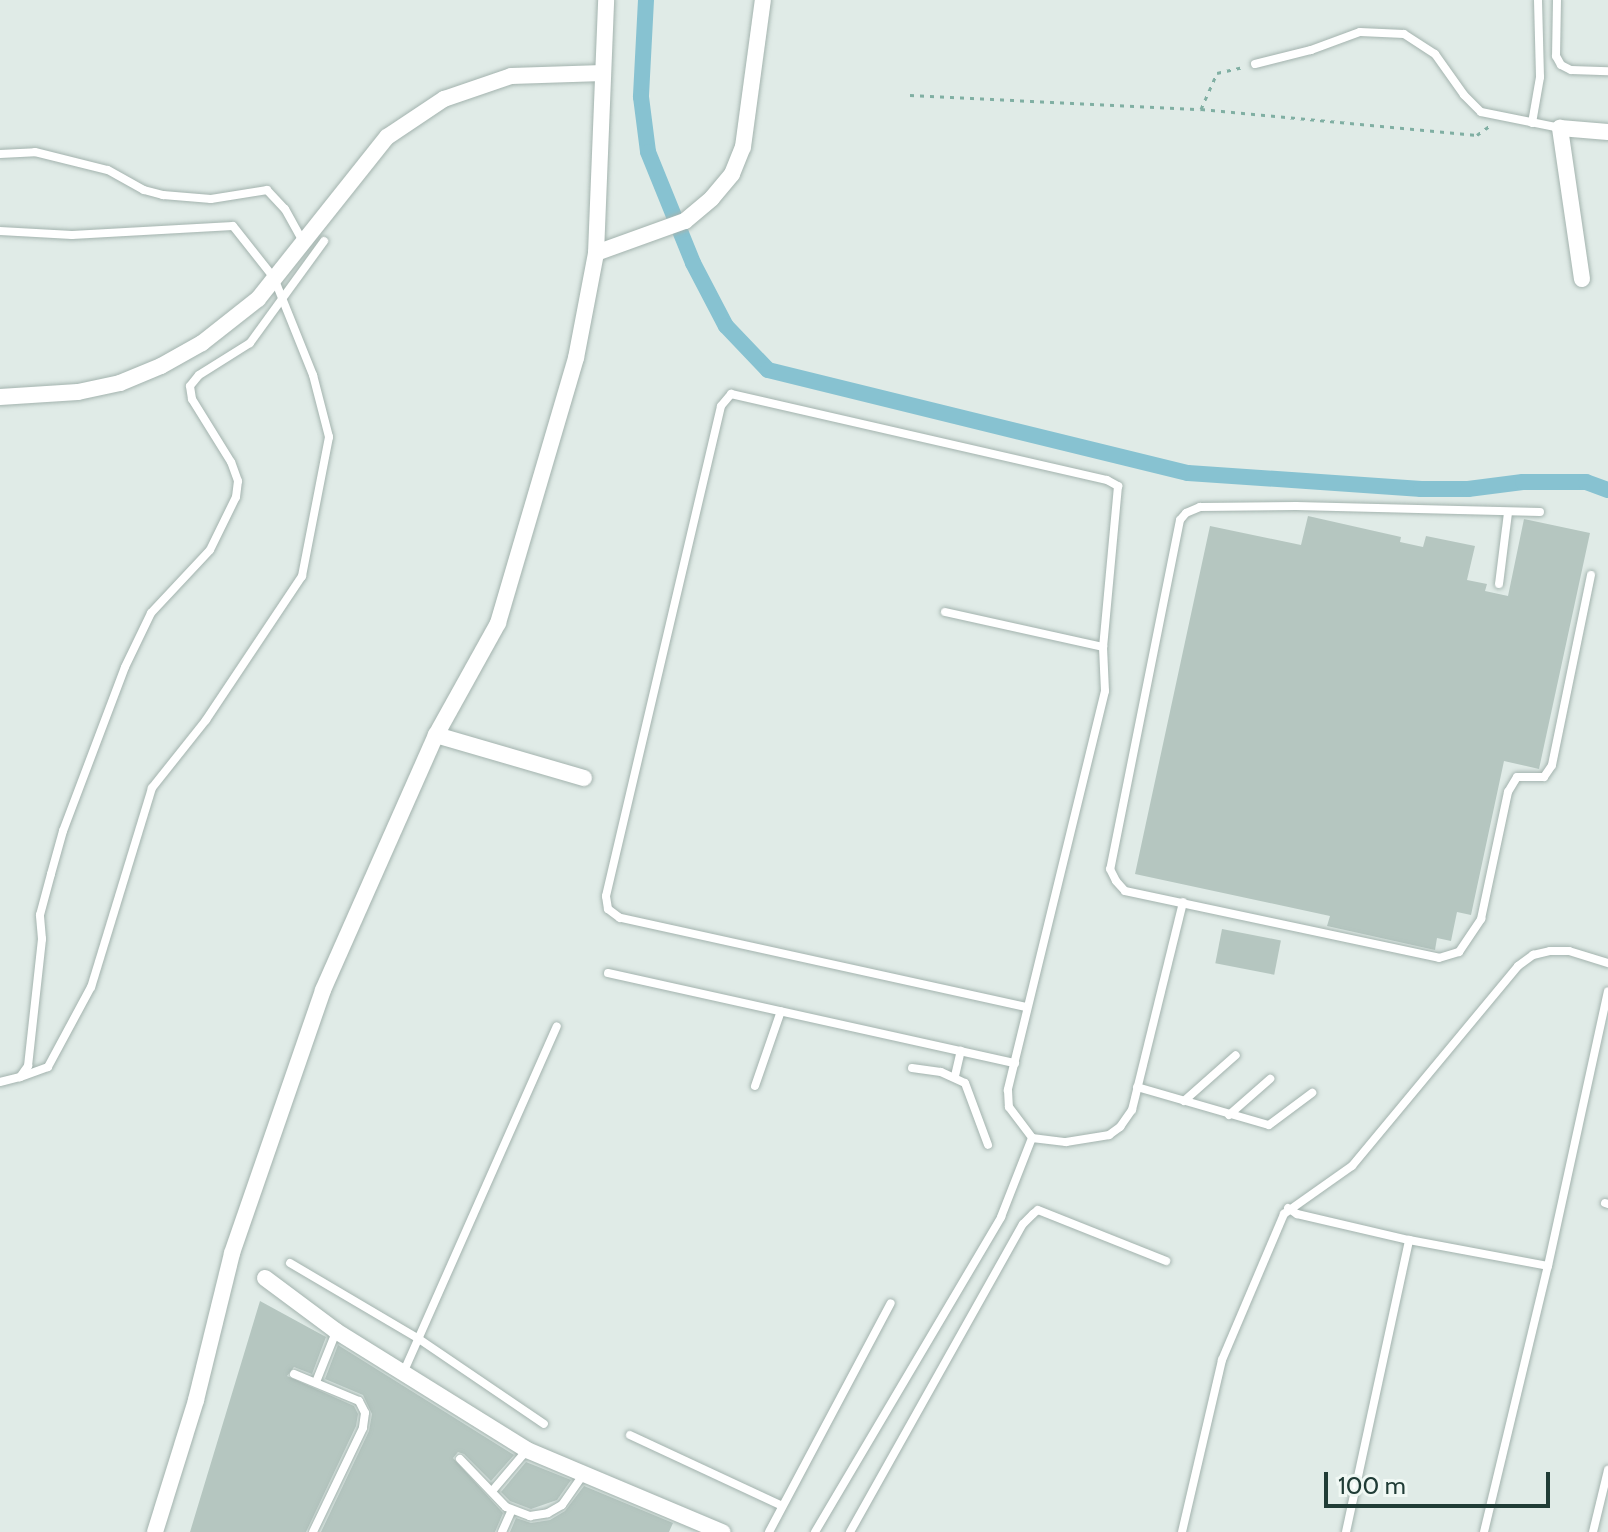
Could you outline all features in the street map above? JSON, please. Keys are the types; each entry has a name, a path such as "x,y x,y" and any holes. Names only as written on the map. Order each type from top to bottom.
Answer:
{"street":[{"path":"155,1532 196,1400 232,1253 323,990 436,735 498,623 576,358 596,253 606,0"},
{"path":"596,253 685,221 712,198 732,174 743,147 763,0"},
{"path":"0,397 78,392 120,383 161,366 202,343 258,299 387,137 444,99 511,76 603,73"},
{"path":"1582,279 1560,128 1608,132"},
{"path":"436,735 584,778"},
{"path":"265,1278 336,1331 527,1450 722,1532"}],"lane":[{"path":"1532,123 1540,77 1538,0"},
{"path":"1557,0 1556,56 1561,65 1571,70 1608,71"},
{"path":"1255,64 1311,50 1360,32 1404,34 1435,54 1464,95 1481,112 1560,128"},
{"path":"0,154 35,152 108,170 135,186 163,195 211,199 267,190 285,209 304,241"},
{"path":"0,231 72,235 233,226 274,278 280,300 313,375 329,437 302,576 206,720 152,788 91,987 48,1067 0,1082"},
{"path":"20,1077 28,1066 42,939 40,915 63,831 125,667 151,613 210,550 236,497 238,481 231,462 192,399 190,386 199,375 250,343 324,241"},
{"path":"1026,1007 620,918 608,909 606,896 721,406 731,394 1107,480 1118,486 1103,647 1105,691 1008,1090 1009,1107 1032,1138 1066,1142 1109,1135 1120,1127 1132,1110 1183,902"},
{"path":"1540,512 1296,506 1200,507 1180,520 1110,869 1125,891 1439,958 1459,952 1481,919 1508,792 1517,777 1544,777 1552,765 1591,575"},
{"path":"1499,584 1508,513"},
{"path":"945,612 1103,647"},
{"path":"1182,1532 1222,1360 1288,1208 1352,1166 1518,966 1533,955 1550,951 1569,951 1608,963"},
{"path":"608,973 1015,1063"},
{"path":"1484,1532 1548,1266 1608,991"},
{"path":"755,1086 781,1011"},
{"path":"404,1371 557,1026"},
{"path":"955,1076 961,1051"},
{"path":"1184,1101 1236,1055"},
{"path":"912,1068 955,1076 965,1083 988,1145"},
{"path":"1229,1115 1270,1079"},
{"path":"1137,1087 1229,1115 1275,1123 1312,1093"},
{"path":"815,1532 1001,1217 1032,1138"},
{"path":"1288,1208 1297,1214 1409,1240 1548,1266"},
{"path":"850,1532 1023,1224 1033,1214 1038,1210 1166,1261"},
{"path":"1346,1532 1409,1240"},
{"path":"290,1263 419,1339 544,1424"},
{"path":"769,1532 891,1303"},
{"path":"316,1382 336,1331"},
{"path":"294,1374 359,1401 365,1413 363,1428 313,1532"},
{"path":"630,1435 782,1506"},
{"path":"493,1490 527,1450"},
{"path":"460,1459 512,1510 530,1516 548,1513 562,1505 584,1473"},
{"path":"1593,1532 1608,1470"},
{"path":"502,1532 512,1510"}],"path":[{"path":"1201,109 1217,73 1255,64"},
{"path":"910,95 1201,109 1477,135 1501,118"}],"building":[{"path":"1308,516 1401,537 1400,542 1423,547 1426,536 1475,546 1467,580 1487,584 1485,591 1508,596 1524,519 1590,533 1539,769 1504,761 1471,915 1457,912 1451,941 1437,938 1435,950 1327,926 1330,916 1135,874 1210,526 1301,545"},
{"path":"1222,929 1281,940 1274,975 1215,963"},
{"path":"260,1301 326,1337 312,1374 294,1367 287,1376 354,1406 358,1414 356,1426 306,1532 190,1532"},
{"path":"338,1345 514,1455 491,1481 464,1454 458,1452 453,1458 503,1513 495,1532 321,1532 369,1431 372,1414 363,1395 325,1379"},
{"path":"526,1462 571,1480 557,1500 531,1509 510,1501 501,1492"},
{"path":"584,1486 673,1523 669,1532 510,1532 516,1518 531,1523 550,1520 565,1511"}],"waterway":[{"path":"646,0 641,97 648,152 693,263 726,326 768,370 1188,473 1421,489 1468,489 1523,482 1586,482 1608,490"}]}
